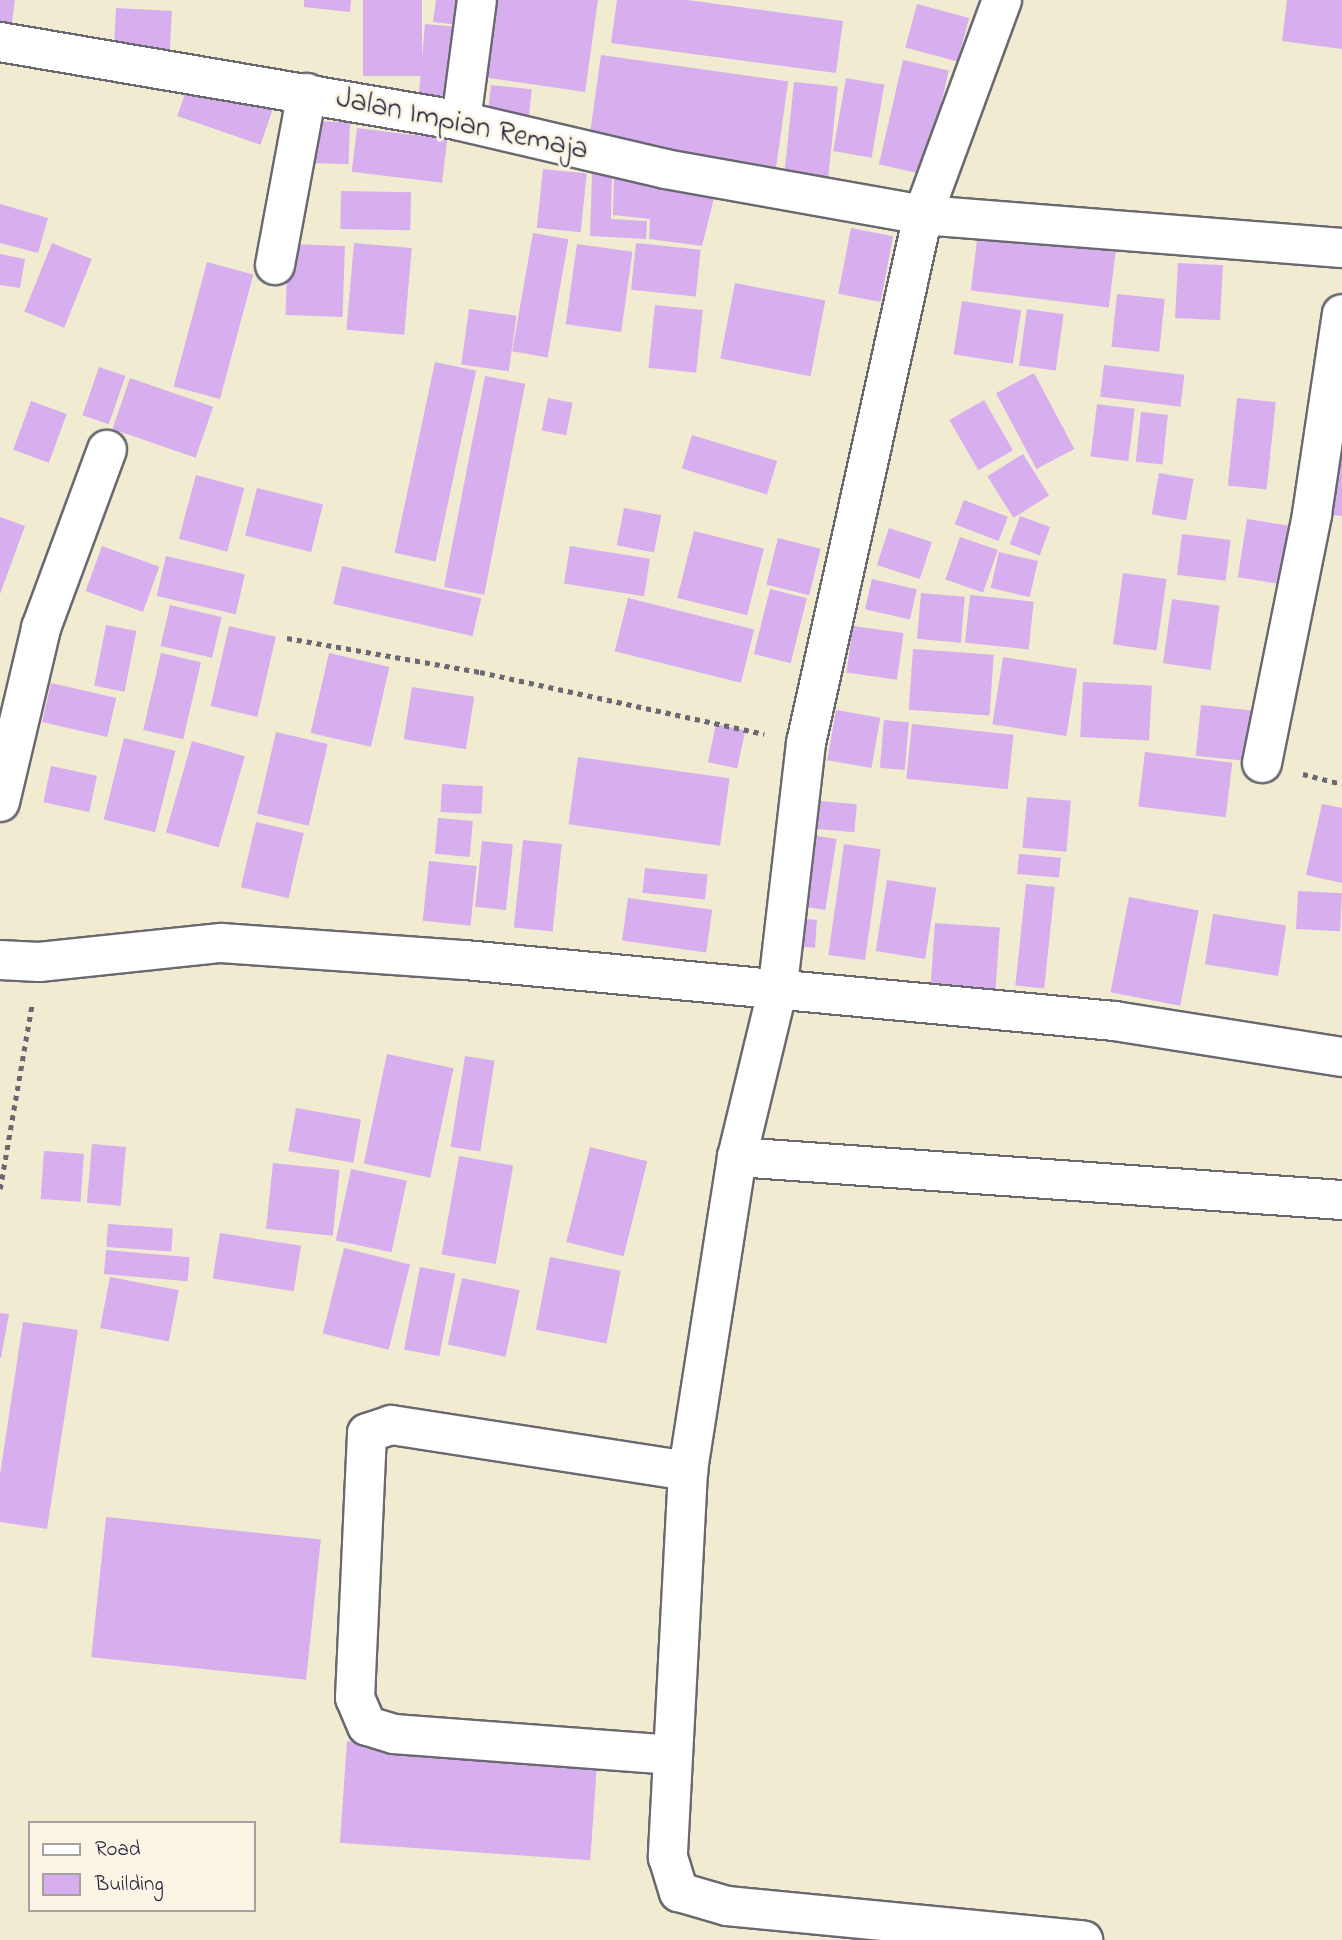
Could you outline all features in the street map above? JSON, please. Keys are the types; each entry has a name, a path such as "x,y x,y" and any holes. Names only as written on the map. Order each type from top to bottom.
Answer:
{"street":[{"path":"461,121 477,0"},
{"path":"1002,0 923,215 806,743 777,992 737,1157 688,1471 668,1857 680,1892 727,1906 1083,1940"},
{"name":"Jalan Impian Remaja","path":"0,42 461,121 665,169 923,215 1342,248"},
{"path":"275,265 307,93"},
{"path":"1262,763 1312,514 1342,314"},
{"path":"0,802 41,628 73,526 107,450"},
{"path":"0,960 39,962 221,943 593,970 777,992 1114,1021 1342,1057"},
{"path":"737,1157 1342,1200"},
{"path":"673,1755 394,1734 367,1726 355,1698 367,1433 391,1425 688,1471"}],"path":[{"path":"288,638 467,669 806,743"},
{"path":"0,1189 39,962"}],"building":[{"path":"0,0 15,0 11,30 0,28"},
{"path":"304,0 351,0 350,12 304,7"},
{"path":"363,0 422,0 422,76 363,76"},
{"path":"436,0 471,0 468,26 433,22"},
{"path":"493,0 598,0 585,92 482,77"},
{"path":"617,0 687,0 843,21 836,73 611,43"},
{"path":"1287,0 1342,0 1342,49 1282,41"},
{"path":"917,4 969,18 958,61 905,47"},
{"path":"116,8 172,11 170,57 114,54"},
{"path":"425,24 460,27 453,108 418,105"},
{"path":"601,55 788,81 776,170 588,144"},
{"path":"903,60 949,71 925,175 879,164"},
{"path":"846,78 884,85 872,158 833,151"},
{"path":"189,82 272,111 260,145 177,116"},
{"path":"794,82 838,87 827,190 783,185"},
{"path":"491,85 532,89 528,126 487,122"},
{"path":"313,121 350,122 349,164 312,163"},
{"path":"357,128 447,139 442,183 352,172"},
{"path":"543,169 587,174 581,232 537,228"},
{"path":"592,174 612,174 611,219 647,221 646,239 590,236"},
{"path":"614,174 714,198 702,246 649,239 650,219 613,215"},
{"path":"341,191 411,192 410,230 340,229"},
{"path":"0,204 48,218 38,253 0,243"},
{"path":"851,228 893,236 880,302 838,294"},
{"path":"978,232 1116,249 1109,308 971,291"},
{"path":"533,233 568,239 548,357 512,351"},
{"path":"52,243 92,259 64,328 24,312"},
{"path":"354,243 412,248 404,335 346,330"},
{"path":"636,243 701,250 696,297 631,290"},
{"path":"288,244 345,246 342,317 286,315"},
{"path":"577,244 632,252 621,332 566,324"},
{"path":"0,254 25,259 20,288 0,285"},
{"path":"207,262 253,274 220,399 174,387"},
{"path":"1178,263 1223,265 1220,320 1175,318"},
{"path":"735,283 825,301 811,376 720,359"},
{"path":"1117,294 1165,299 1159,352 1111,347"},
{"path":"962,301 1021,310 1013,364 954,354"},
{"path":"655,305 703,310 696,373 648,368"},
{"path":"469,309 517,316 509,371 461,364"},
{"path":"1027,309 1064,314 1056,371 1019,365"},
{"path":"435,362 476,371 436,561 394,553"},
{"path":"1104,365 1184,375 1180,407 1100,397"},
{"path":"99,367 125,376 109,424 82,415"},
{"path":"1034,373 1074,449 1036,469 996,393"},
{"path":"485,376 525,384 484,595 444,587"},
{"path":"130,378 213,407 196,458 112,429"},
{"path":"548,398 573,403 566,435 542,430"},
{"path":"1237,398 1276,402 1267,490 1228,486"},
{"path":"984,400 1013,450 978,470 949,420"},
{"path":"31,401 67,414 49,463 13,450"},
{"path":"1097,404 1135,409 1128,461 1091,457"},
{"path":"1141,412 1168,415 1163,465 1136,462"},
{"path":"692,435 777,461 767,494 682,468"},
{"path":"1023,454 1049,496 1013,518 987,476"},
{"path":"1338,455 1342,455 1342,516 1333,515"},
{"path":"1159,473 1193,479 1186,520 1152,514"},
{"path":"196,475 244,488 227,552 179,539"},
{"path":"257,488 323,504 311,552 245,536"},
{"path":"964,500 1008,517 999,541 955,524"},
{"path":"624,508 661,515 654,553 617,545"},
{"path":"1020,516 1050,527 1040,555 1010,544"},
{"path":"0,517 25,526 0,594"},
{"path":"1247,519 1300,527 1291,586 1238,577"},
{"path":"889,528 932,542 920,579 877,565"},
{"path":"694,531 764,548 747,615 677,598"},
{"path":"1182,534 1231,540 1226,581 1177,575"},
{"path":"960,537 998,550 983,593 945,580"},
{"path":"778,538 821,549 809,595 766,585"},
{"path":"102,546 159,567 143,612 86,591"},
{"path":"570,546 650,559 644,596 564,584"},
{"path":"999,552 1038,561 1030,597 991,588"},
{"path":"166,556 245,574 236,614 157,596"},
{"path":"342,566 481,598 473,636 333,604"},
{"path":"1123,573 1167,579 1157,650 1113,644"},
{"path":"872,579 917,589 910,620 865,609"},
{"path":"770,589 807,598 791,663 754,654"},
{"path":"921,593 965,597 961,643 917,639"},
{"path":"970,595 1034,602 1029,649 965,643"},
{"path":"628,598 754,629 741,683 615,651"},
{"path":"1172,599 1220,606 1210,670 1163,663"},
{"path":"170,605 222,617 212,658 161,646"},
{"path":"106,625 136,631 125,692 94,686"},
{"path":"229,626 276,637 257,717 211,706"},
{"path":"853,626 904,633 897,680 846,673"},
{"path":"913,649 994,655 990,716 909,710"},
{"path":"161,653 201,662 183,739 143,730"},
{"path":"329,653 389,667 371,747 311,733"},
{"path":"1003,657 1077,669 1066,736 992,724"},
{"path":"1083,682 1152,686 1149,741 1080,737"},
{"path":"51,683 116,698 107,737 42,722"},
{"path":"412,687 474,697 466,749 404,739"},
{"path":"1201,705 1255,711 1249,761 1196,756"},
{"path":"836,710 880,718 871,768 827,760"},
{"path":"884,720 909,722 905,770 880,768"},
{"path":"716,724 745,730 737,768 708,762"},
{"path":"912,724 1013,735 1008,789 906,779"},
{"path":"276,732 328,744 309,826 257,814"},
{"path":"124,738 175,751 155,832 104,820"},
{"path":"192,741 245,756 219,847 166,832"},
{"path":"1145,752 1232,763 1226,817 1138,807"},
{"path":"578,757 730,778 720,846 569,824"},
{"path":"51,766 97,776 89,812 43,802"},
{"path":"442,784 483,786 481,814 441,812"},
{"path":"1027,797 1071,801 1066,852 1023,848"},
{"path":"808,800 857,804 854,832 806,828"},
{"path":"1322,804 1342,808 1342,883 1306,875"},
{"path":"438,818 473,821 470,857 435,854"},
{"path":"256,822 304,833 289,898 241,887"},
{"path":"805,834 837,839 825,910 794,905"},
{"path":"523,840 562,844 553,932 514,928"},
{"path":"482,841 513,844 506,910 475,907"},
{"path":"844,844 881,849 865,960 828,955"},
{"path":"1019,854 1061,858 1059,878 1017,874"},
{"path":"429,861 477,866 470,926 423,921"},
{"path":"645,868 708,875 705,899 642,893"},
{"path":"887,880 936,888 925,959 876,951"},
{"path":"1026,884 1055,887 1044,988 1015,985"},
{"path":"1298,891 1342,893 1340,931 1296,929"},
{"path":"1129,897 1199,911 1180,1006 1110,992"},
{"path":"628,898 712,910 706,952 622,941"},
{"path":"1213,914 1286,926 1278,976 1205,964"},
{"path":"791,918 817,920 815,948 789,946"},
{"path":"935,923 1000,928 996,989 931,985"},
{"path":"387,1054 454,1068 430,1178 364,1164"},
{"path":"465,1056 495,1061 480,1152 451,1147"},
{"path":"296,1108 361,1119 353,1163 288,1151"},
{"path":"92,1144 126,1147 121,1206 87,1203"},
{"path":"590,1147 647,1161 624,1256 566,1242"},
{"path":"44,1151 84,1154 81,1202 41,1199"},
{"path":"459,1156 513,1166 496,1264 442,1254"},
{"path":"273,1163 340,1170 333,1236 266,1229"},
{"path":"351,1169 407,1181 392,1252 336,1240"},
{"path":"108,1224 173,1229 171,1251 106,1247"},
{"path":"220,1233 301,1246 294,1291 213,1278"},
{"path":"344,1248 410,1264 389,1350 323,1333"},
{"path":"106,1250 190,1257 188,1281 104,1274"},
{"path":"550,1257 621,1271 607,1343 536,1330"},
{"path":"420,1267 455,1274 439,1356 404,1349"},
{"path":"110,1277 179,1290 169,1341 100,1328"},
{"path":"462,1278 520,1290 506,1357 448,1345"},
{"path":"0,1313 9,1314 1,1358 0,1358"},
{"path":"23,1322 78,1330 47,1529 0,1522 0,1475"},
{"path":"106,1517 321,1540 306,1680 91,1657"},
{"path":"347,1741 597,1759 590,1860 340,1843"}]}
